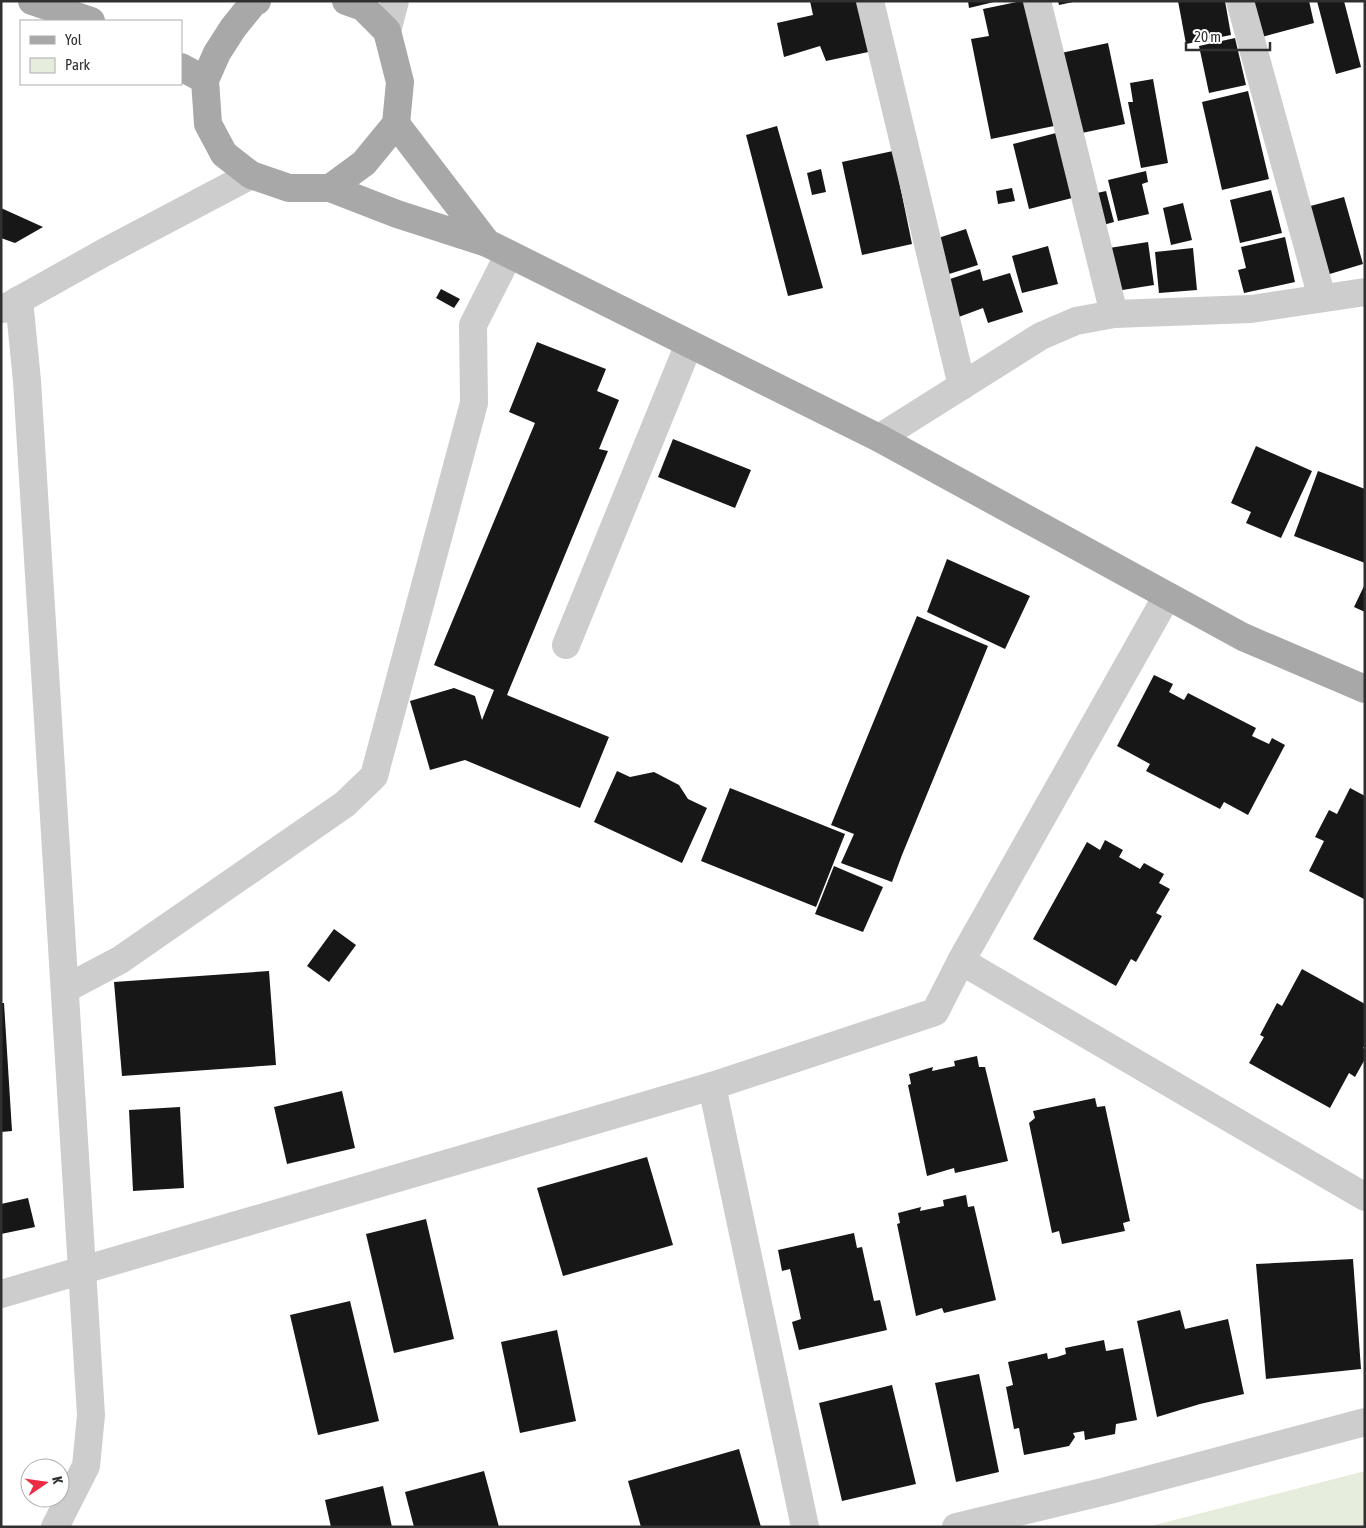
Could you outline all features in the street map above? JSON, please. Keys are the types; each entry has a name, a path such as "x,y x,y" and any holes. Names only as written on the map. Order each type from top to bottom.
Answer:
{"main road":[{"path":"32,1 87,20"},
{"path":"330,188 364,163 396,124 400,82 388,31 364,7 346,1"},
{"path":"254,2 232,28 217,53 205,80 208,124 224,154 251,175 289,188 330,188 398,214 498,248 879,438 1243,637 1365,689"},
{"path":"182,68 205,80"},
{"path":"396,124 498,248"}],"street":[{"path":"388,31 395,1"},
{"path":"870,1 962,386"},
{"path":"1037,1 1114,314"},
{"path":"1240,1 1322,298"},
{"path":"55,1527 86,1466 92,1416 27,381 10,305 105,252 251,175"},
{"path":"65,989 128,955 345,804 374,776 474,403 472,325 498,248"},
{"path":"879,438 1041,336 1076,321 1114,314 1251,309 1365,292"},
{"path":"566,645 689,344"},
{"path":"1,1294 712,1086 935,1012 961,961 1168,596"},
{"path":"961,961 1365,1197"},
{"path":"712,1086 805,1527"},
{"path":"956,1527 1106,1491 1365,1422"}],"green space":[{"path":"1365,1471 1365,1527 1147,1527"}],"building":[{"path":"810,1 862,1 873,51 826,61 820,46 784,57 777,23 813,15"},
{"path":"968,1 993,1 994,2 969,8"},
{"path":"1030,1 1054,126 991,139 971,39 989,36 983,9"},
{"path":"1058,1 1073,1 1073,2 1059,5"},
{"path":"1178,1 1225,1 1231,35 1186,44"},
{"path":"1253,1 1309,1 1314,23 1262,37"},
{"path":"1317,1 1344,1 1361,67 1336,74"},
{"path":"1235,38 1246,85 1209,93 1199,46"},
{"path":"1108,43 1125,124 1077,134 1061,53"},
{"path":"1153,79 1168,163 1141,168 1128,102 1133,102 1130,83"},
{"path":"1248,91 1269,179 1222,190 1202,102"},
{"path":"777,126 823,288 788,296 746,135"},
{"path":"1056,133 1072,198 1029,209 1013,144"},
{"path":"893,151 912,244 862,255 842,162"},
{"path":"821,169 826,192 812,195 807,173"},
{"path":"1146,171 1148,182 1142,184 1149,214 1118,221 1108,180"},
{"path":"1012,188 1015,201 998,204 996,191"},
{"path":"1271,190 1282,233 1240,243 1230,200"},
{"path":"1106,191 1114,222 1096,227 1088,195"},
{"path":"1344,197 1363,264 1323,276 1303,208"},
{"path":"1183,203 1192,240 1171,245 1163,208"},
{"path":"1,208 43,227 15,243 1,238"},
{"path":"966,229 978,265 949,274 938,238"},
{"path":"1285,237 1295,282 1244,293 1238,270 1246,268 1241,247"},
{"path":"1148,242 1154,285 1116,291 1109,248"},
{"path":"1048,246 1058,284 1022,293 1012,256"},
{"path":"1193,248 1197,290 1159,293 1155,252"},
{"path":"980,269 983,281 1010,273 1023,312 988,323 983,308 956,318 944,281"},
{"path":"441,289 460,299 454,308 436,298"},
{"path":"537,342 606,369 597,391 619,400 599,449 608,451 507,695 609,737 580,808 465,760 430,770 410,701 454,688 475,696 482,720 494,690 434,665 535,423 509,412"},
{"path":"673,439 751,470 735,508 658,477"},
{"path":"1256,446 1312,471 1281,538 1246,523 1251,512 1231,503"},
{"path":"1318,471 1365,489 1365,563 1294,536"},
{"path":"947,559 1030,596 1005,649 927,612"},
{"path":"1365,584 1365,612 1354,607"},
{"path":"917,616 988,646 892,882 841,863 854,834 831,825"},
{"path":"1154,675 1173,684 1169,692 1184,700 1188,693 1256,728 1252,736 1269,744 1272,738 1285,745 1248,815 1224,802 1220,809 1146,771 1150,764 1117,746"},
{"path":"617,771 630,777 654,772 679,785 688,799 707,808 682,863 594,822"},
{"path":"730,788 845,834 816,907 701,861"},
{"path":"1350,788 1365,796 1364,899 1309,871 1324,841 1315,837 1329,810 1337,814"},
{"path":"1105,840 1123,850 1119,857 1140,869 1144,863 1164,874 1159,883 1170,889 1156,913 1162,916 1136,962 1131,959 1116,986 1033,939 1087,842 1100,850"},
{"path":"834,866 883,887 863,932 815,914"},
{"path":"334,929 356,945 329,982 307,966"},
{"path":"1302,969 1365,1004 1365,1045 1363,1048 1365,1049 1365,1059 1355,1077 1349,1073 1330,1108 1249,1063 1264,1037 1260,1035 1277,1003 1282,1006"},
{"path":"269,971 276,1065 122,1076 114,982"},
{"path":"1,1003 4,1003 12,1131 1,1132"},
{"path":"977,1056 979,1067 985,1067 1008,1161 955,1173 954,1168 927,1176 908,1085 911,1084 909,1074 933,1067 932,1071 955,1066 954,1061"},
{"path":"342,1091 355,1148 287,1164 274,1107"},
{"path":"1095,1098 1097,1107 1105,1106 1130,1221 1123,1223 1125,1231 1062,1244 1059,1231 1052,1233 1029,1123 1035,1118 1033,1111"},
{"path":"180,1107 184,1188 133,1191 129,1110"},
{"path":"647,1157 673,1245 563,1276 537,1188"},
{"path":"966,1195 968,1207 974,1206 996,1300 944,1313 942,1308 916,1316 897,1224 900,1223 898,1213 921,1207 920,1211 944,1206 943,1200"},
{"path":"28,1198 35,1227 1,1234 1,1204"},
{"path":"426,1219 454,1339 394,1353 366,1234"},
{"path":"854,1233 857,1248 862,1247 874,1301 880,1300 887,1330 799,1350 792,1322 801,1319 790,1269 782,1271 778,1250"},
{"path":"1353,1259 1361,1369 1266,1379 1256,1264"},
{"path":"350,1301 379,1421 318,1435 290,1315"},
{"path":"1180,1310 1185,1329 1228,1319 1244,1394 1200,1404 1157,1417 1137,1321"},
{"path":"557,1330 576,1421 520,1433 501,1342"},
{"path":"1104,1340 1106,1351 1123,1348 1137,1420 1116,1424 1115,1434 1085,1440 1084,1431 1073,1433 1075,1437 1069,1446 1024,1455 1019,1428 1014,1429 1006,1387 1013,1385 1008,1362 1047,1353 1048,1359 1057,1357 1066,1354 1065,1348"},
{"path":"979,1374 999,1472 956,1482 935,1383"},
{"path":"892,1385 916,1484 842,1501 819,1403"},
{"path":"739,1449 761,1527 641,1527 628,1481"},
{"path":"484,1471 499,1527 414,1527 405,1492"},
{"path":"383,1486 392,1527 331,1527 325,1500"}]}
